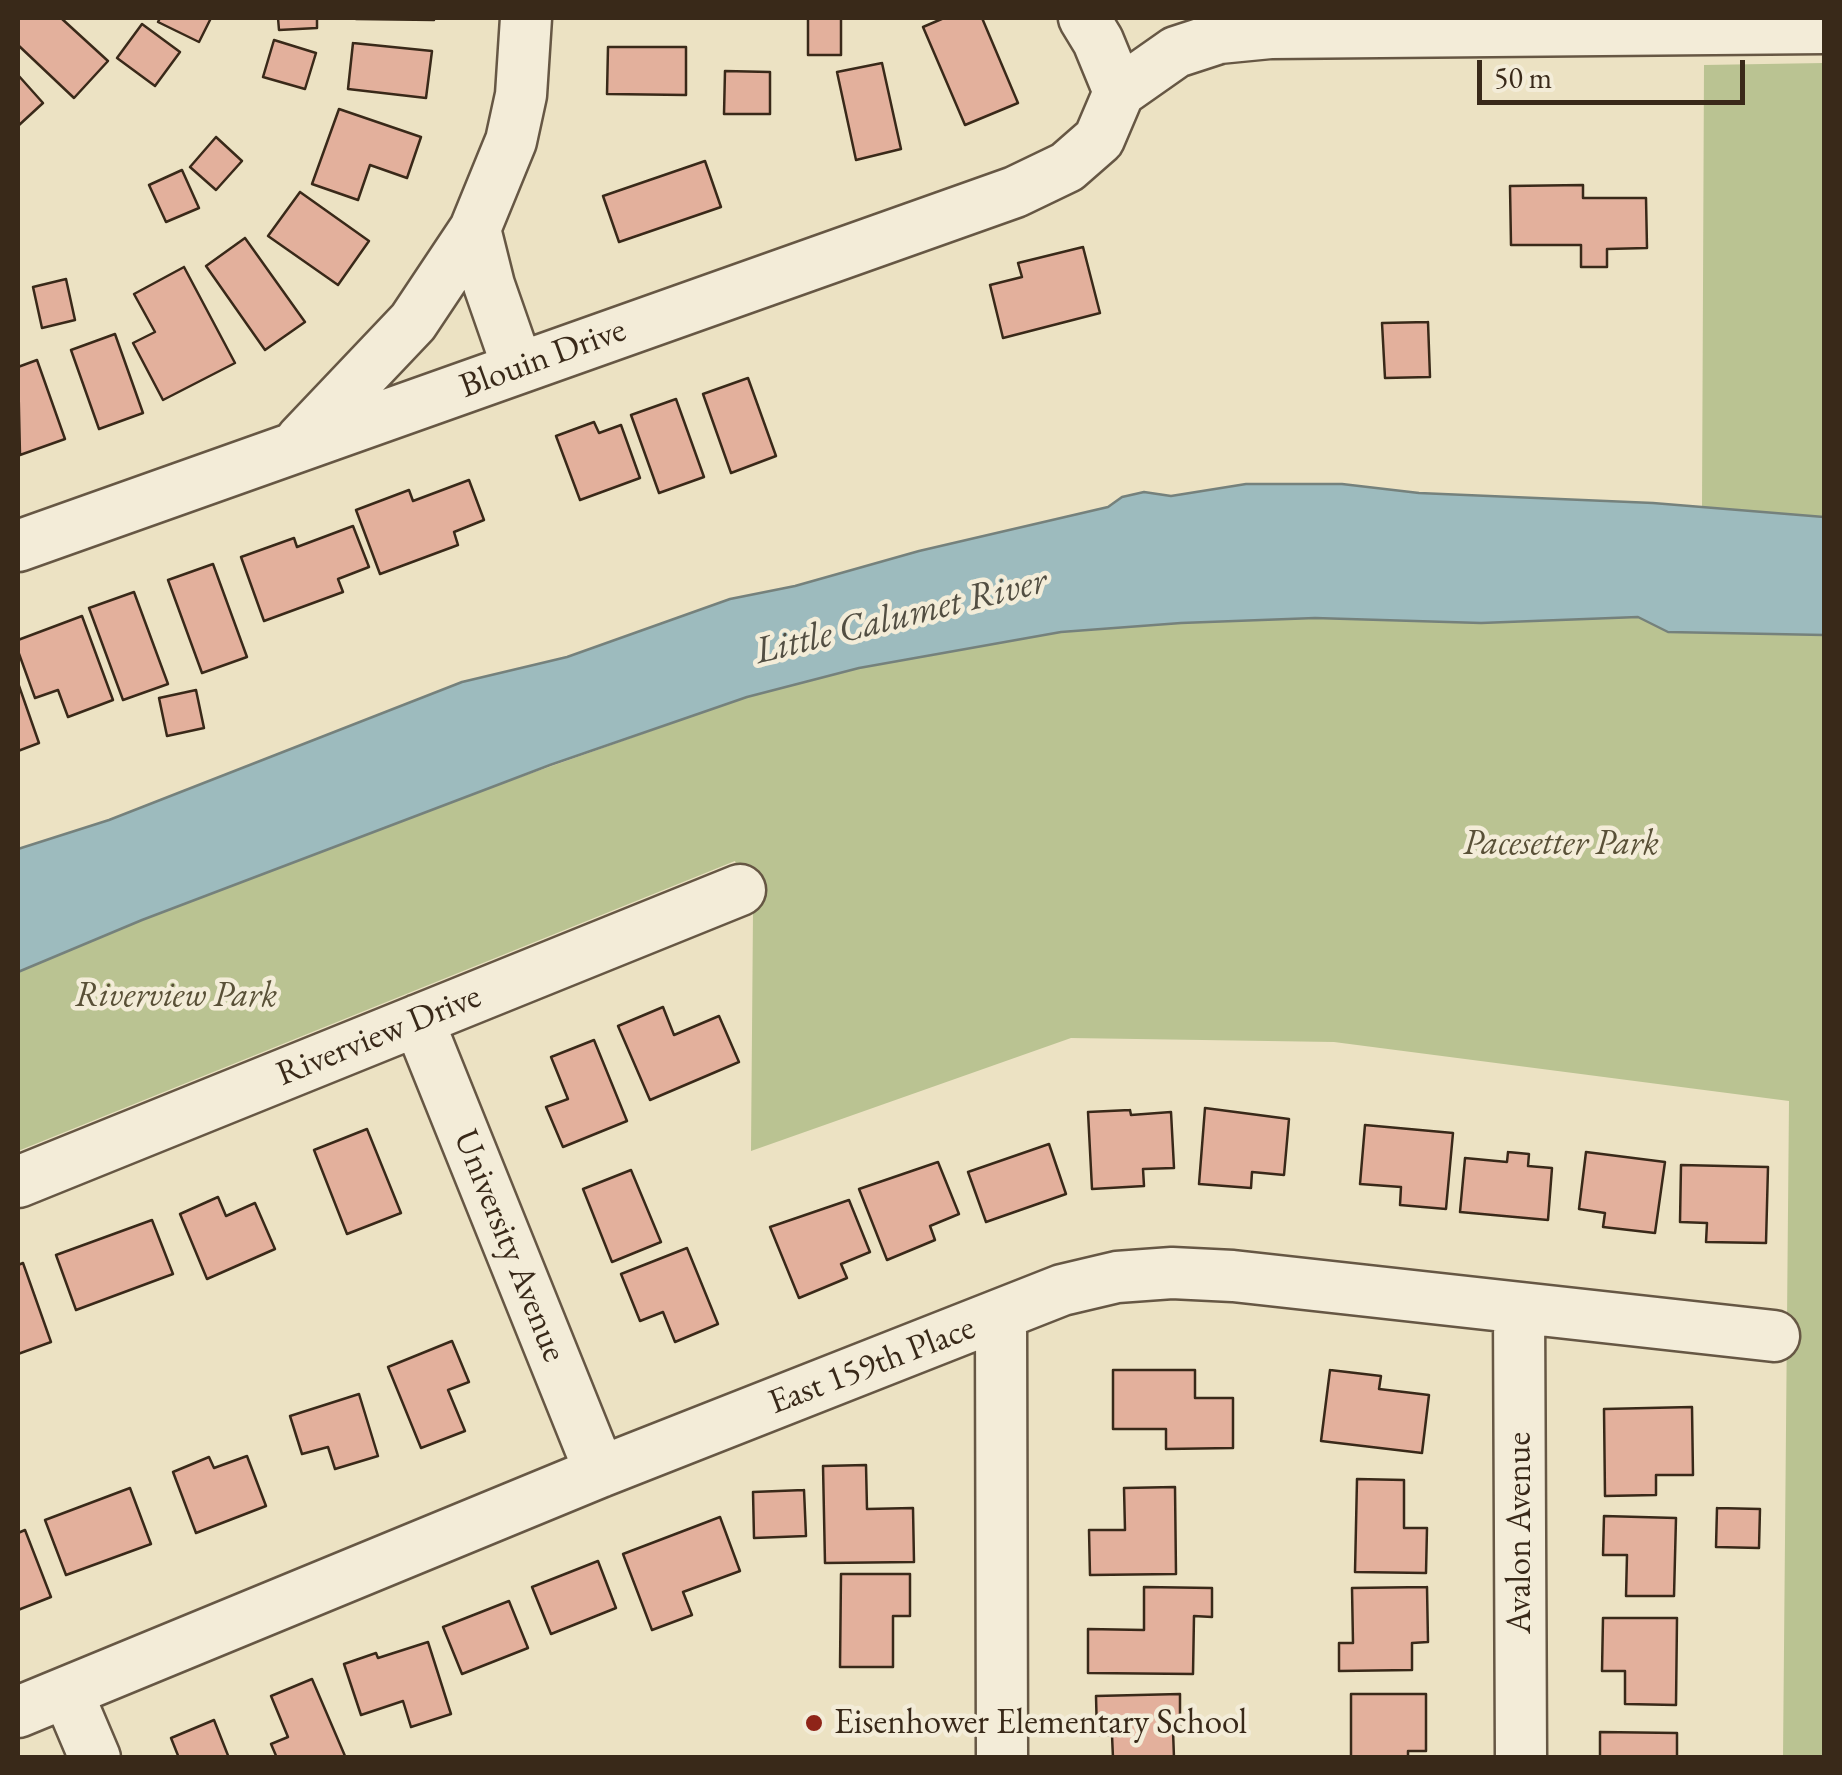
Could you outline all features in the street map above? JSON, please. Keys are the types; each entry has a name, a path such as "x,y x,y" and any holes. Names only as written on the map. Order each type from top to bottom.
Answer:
{"street":[{"path":"292,449 413,322 475,229 511,141 521,95 526,18"},
{"path":"1084,18 1119,92 1176,52 1219,38 1270,32 1555,24 1824,28"},
{"name":"Blouin Drive","path":"18,546 1015,192 1066,167 1099,139 1119,92"},
{"path":"475,229 489,285 518,368"},
{"name":"Riverview Drive","path":"18,1182 740,890"},
{"name":"University Avenue","path":"418,1020 600,1472"},
{"name":"East 159th Place","path":"18,1712 600,1472 1062,1290 1117,1278 1172,1272 1233,1276 1774,1336"},
{"name":"Avalon Avenue","path":"1520,1308 1520,1758"},
{"path":"1001,1316 1002,1758"},
{"path":"68,1692 95,1758"}],"green space":[{"path":"1824,63 1824,517 1702,507 1704,65"},
{"name":"Pacesetter Park","path":"1638,617 1669,632 1824,635 1824,1757 1783,1757 1789,1101 1334,1042 1071,1038 751,1151 753,913 735,861 18,1151 18,972 399,820 747,697 859,668 1061,632 1315,618 1481,623"}],"water":[{"name":"Little Calumet River","path":"1246,484 1342,484 1419,493 1653,503 1824,517 1824,635 1668,632 1638,617 1481,623 1315,618 1061,632 859,668 747,697 550,765 142,920 18,972 18,849 109,820 462,682 567,657 730,599 1108,507 1122,497 1144,492 1171,496"}],"building":[{"path":"18,18 61,18 108,61 74,98 18,45"},
{"path":"160,18 211,18 199,42 158,22"},
{"path":"278,18 317,18 317,28 279,30"},
{"path":"434,18 434,20 356,19"},
{"path":"808,18 841,18 841,55 808,55"},
{"path":"944,18 982,18 1018,103 965,125 923,27"},
{"path":"142,24 180,52 155,86 117,58"},
{"path":"274,40 316,53 305,89 263,77"},
{"path":"353,43 432,51 426,98 348,89"},
{"path":"608,47 686,47 686,95 607,94"},
{"path":"882,63 901,149 856,160 837,72"},
{"path":"725,71 770,72 770,114 724,114"},
{"path":"18,75 43,103 18,126"},
{"path":"339,109 421,137 407,178 370,165 358,200 312,184"},
{"path":"216,137 242,161 216,190 190,167"},
{"path":"705,161 721,207 619,242 603,196"},
{"path":"182,170 199,208 166,222 149,185"},
{"path":"1583,185 1583,198 1646,198 1647,248 1607,249 1607,267 1581,267 1581,245 1511,245 1510,186"},
{"path":"300,192 369,241 338,285 268,236"},
{"path":"245,238 305,322 265,350 206,266"},
{"path":"1083,247 1100,313 1003,338 990,285 1022,277 1018,263"},
{"path":"184,267 235,363 163,400 133,343 155,332 134,294"},
{"path":"66,279 75,320 42,328 33,287"},
{"path":"1428,322 1430,377 1385,378 1382,323"},
{"path":"115,334 143,413 99,429 71,350"},
{"path":"37,360 65,439 20,455 18,367"},
{"path":"748,378 776,456 731,473 703,394"},
{"path":"676,399 704,477 659,493 631,415"},
{"path":"594,422 599,433 621,425 640,478 580,500 556,436"},
{"path":"469,480 484,520 454,532 458,545 380,574 356,510 409,490 413,501"},
{"path":"353,526 369,567 338,579 343,592 264,621 241,557 294,538 297,547"},
{"path":"213,564 247,657 202,673 168,580"},
{"path":"134,592 168,684 123,700 89,608"},
{"path":"82,616 113,700 68,717 58,690 35,698 18,651 18,640"},
{"path":"18,683 39,743 18,751"},
{"path":"196,690 204,728 167,736 159,698"},
{"path":"663,1007 674,1035 719,1016 739,1062 650,1100 618,1026"},
{"path":"594,1040 627,1121 563,1147 546,1107 568,1099 551,1057"},
{"path":"1205,1108 1289,1119 1284,1175 1252,1172 1251,1188 1199,1184"},
{"path":"1130,1110 1131,1115 1171,1112 1174,1168 1143,1169 1144,1186 1092,1189 1088,1112"},
{"path":"1365,1125 1453,1133 1446,1209 1400,1205 1401,1187 1360,1184"},
{"path":"367,1129 401,1213 347,1234 314,1150"},
{"path":"1049,1144 1066,1194 986,1222 968,1172"},
{"path":"1508,1152 1529,1154 1528,1166 1552,1168 1548,1220 1460,1212 1465,1158 1507,1162"},
{"path":"1586,1152 1665,1162 1655,1233 1603,1227 1605,1213 1579,1209"},
{"path":"938,1162 959,1214 930,1226 935,1240 887,1260 859,1189"},
{"path":"1681,1165 1768,1167 1766,1243 1706,1242 1707,1223 1680,1222"},
{"path":"631,1170 661,1242 612,1262 583,1189"},
{"path":"218,1197 226,1216 255,1203 275,1249 207,1279 180,1214"},
{"path":"849,1200 870,1252 841,1264 847,1278 799,1298 770,1227"},
{"path":"152,1220 173,1274 76,1310 56,1255"},
{"path":"687,1248 718,1324 675,1342 663,1312 640,1321 621,1274"},
{"path":"23,1263 51,1342 18,1354 18,1265"},
{"path":"452,1341 469,1382 448,1390 465,1431 421,1448 388,1367"},
{"path":"1113,1370 1195,1370 1195,1398 1233,1398 1233,1448 1166,1449 1166,1429 1113,1429"},
{"path":"1330,1370 1381,1376 1379,1389 1429,1395 1422,1453 1321,1441"},
{"path":"359,1394 378,1456 335,1469 328,1447 302,1454 290,1416"},
{"path":"1692,1407 1693,1475 1656,1475 1656,1495 1605,1496 1604,1409"},
{"path":"247,1456 266,1506 196,1533 173,1472 209,1457 214,1468"},
{"path":"866,1465 867,1509 913,1508 914,1562 825,1563 823,1466"},
{"path":"1357,1479 1404,1480 1404,1528 1427,1528 1426,1573 1355,1572"},
{"path":"1175,1487 1176,1574 1090,1575 1089,1530 1125,1530 1124,1488"},
{"path":"130,1488 151,1544 66,1575 45,1520"},
{"path":"804,1490 806,1536 754,1538 753,1492"},
{"path":"1717,1508 1760,1509 1759,1548 1716,1547"},
{"path":"1604,1516 1676,1518 1674,1596 1626,1596 1627,1555 1603,1555"},
{"path":"720,1517 740,1571 683,1592 692,1615 652,1630 623,1554"},
{"path":"25,1530 51,1597 18,1610 18,1533"},
{"path":"598,1561 616,1608 551,1634 532,1587"},
{"path":"841,1574 910,1574 910,1616 893,1616 893,1667 840,1667"},
{"path":"1144,1587 1212,1588 1212,1617 1194,1616 1193,1674 1088,1673 1088,1629 1144,1630"},
{"path":"1427,1587 1428,1642 1412,1643 1412,1670 1339,1671 1339,1643 1353,1643 1352,1588"},
{"path":"509,1601 528,1648 462,1674 443,1627"},
{"path":"1603,1618 1677,1618 1676,1705 1625,1704 1625,1671 1602,1671"},
{"path":"428,1642 451,1714 411,1727 403,1701 361,1715 344,1664"},
{"path":"312,1679 345,1756 277,1758 271,1744 288,1737 271,1696"},
{"path":"1180,1694 1180,1730 1173,1730 1174,1758 1113,1758 1112,1735 1097,1735 1096,1696"},
{"path":"1351,1694 1426,1694 1426,1751 1408,1751 1408,1758 1351,1758"},
{"path":"214,1720 229,1758 179,1758 171,1738"},
{"path":"1600,1732 1677,1733 1677,1758 1600,1758"}],"place":[{"name":"Eisenhower Elementary School","path":"814,1723"}],"park label":[{"name":"Riverview Park","path":"176,996"}]}
